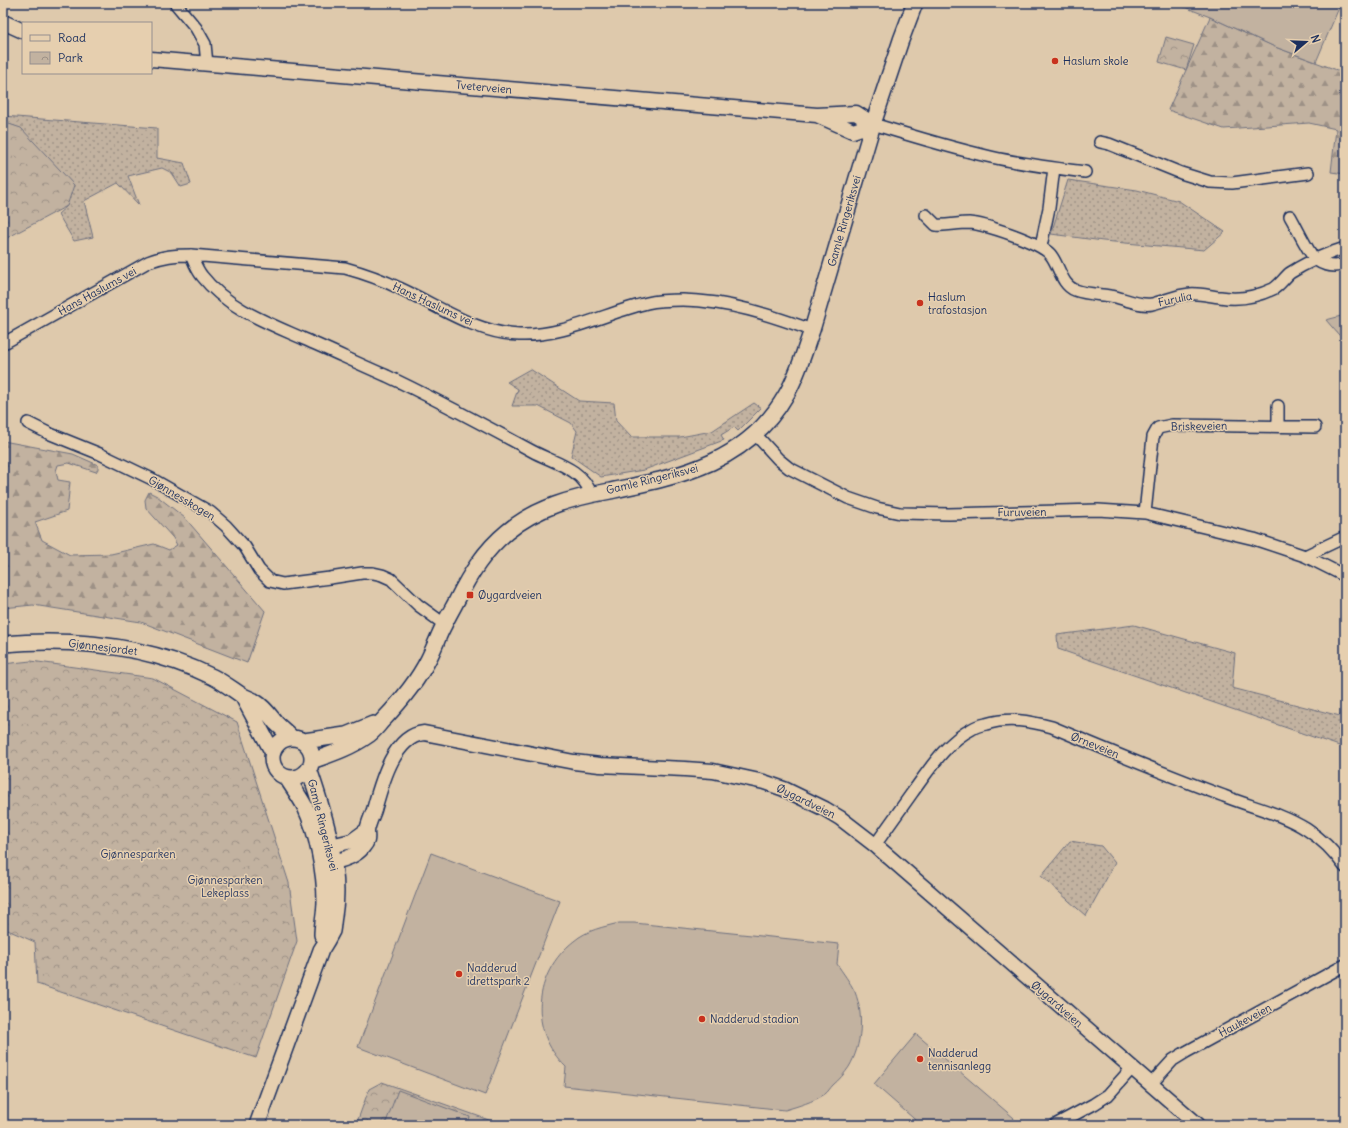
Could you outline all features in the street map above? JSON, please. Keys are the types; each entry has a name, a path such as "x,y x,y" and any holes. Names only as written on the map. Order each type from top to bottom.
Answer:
{"main road":[{"name":"Gamle Ringeriksvei","path":"321,950 325,901 325,851 311,765 350,747 373,732 403,699 428,661 444,624 473,570 492,546 518,524 543,510 566,501 591,494 645,483 698,468 724,456 756,435 767,422 786,395 812,330 873,124 915,3"},
{"name":"Gjønnesjordet","path":"3,644 64,642 96,644 129,649 165,658 200,671 256,702 263,707 276,723 298,739"},
{"name":"Gjønnesjordet","path":"242,695 272,751"},
{"name":"Gamle Ringeriksvei","path":"298,739 346,735 382,721"},
{"path":"298,739 309,747 312,753 311,765 300,777 288,778 276,771 271,758 272,751 280,741 298,739"},
{"name":"Gamle Ringeriksvei","path":"257,1125 321,950 332,931 336,905 334,862 325,851 308,814 288,778"}],"street":[{"path":"175,3 196,28 205,44 207,64"},
{"path":"3,22 22,31"},
{"name":"Tveterveien","path":"152,59 817,115 856,113 873,124"},
{"path":"873,124 992,157 1085,172"},
{"path":"1100,142 1109,144 1181,173 1210,182 1232,183 1308,173"},
{"path":"1041,246 1049,208 1054,168"},
{"name":"Furulia","path":"926,215 936,225 944,226 956,223 970,223 985,226 1041,246 1049,252 1064,281 1074,290 1088,294 1116,297 1144,304 1151,304 1190,294 1239,298 1257,295 1274,289 1289,274 1314,259 1345,248"},
{"path":"1290,216 1314,259 1328,266 1338,267 1345,264"},
{"name":"Hans Haslums vei","path":"6,342 148,262 174,255 191,255 345,268 367,274 399,288 470,323 495,331 519,335 542,333 565,328 649,302 667,300 705,300 727,304 769,315 812,330"},
{"path":"191,255 202,276 219,293 250,315 388,377 466,415 537,454 573,471 588,485 591,494"},
{"path":"1278,406 1278,426"},
{"name":"Gjønnesskogen","path":"28,423 48,433 100,454 146,476 210,512 226,526 245,547 259,570 270,580 283,584 362,572 373,572 391,579 418,605 444,624"},
{"name":"Briskeveien","path":"1145,513 1153,437 1158,428 1172,425 1315,427"},
{"name":"Furuveien","path":"756,435 772,454 789,468 848,498 877,508 900,513 949,514 1098,510 1145,513 1254,539 1305,556 1345,576"},
{"path":"1305,556 1345,537"},
{"name":"Ørneveien","path":"875,845 924,776 959,736 973,728 997,721 1013,719 1031,721 1052,727 1224,796 1280,816 1305,828 1323,840 1345,866"},
{"name":"Øygardveien","path":"334,862 348,858 356,854 364,847 368,838 367,830 387,770 395,755 408,738 424,733 600,766 713,771 764,782 784,789 825,809 840,818 875,845 1198,1125"},
{"path":"325,851 352,840 367,830"},
{"name":"Haukeveien","path":"1150,1084 1173,1060 1345,964"},
{"path":"1055,1125 1108,1095 1132,1068"}],"green space":[{"path":"1174,3 1341,3 1316,62 1275,47 1210,17"},
{"path":"1210,17 1275,47 1345,73 1345,174 1331,172 1336,129 1309,123 1224,129 1168,110"},
{"path":"1166,37 1194,45 1186,70 1159,62"},
{"path":"3,116 157,128 157,158 184,163 191,184 181,187 172,173 162,168 128,176 139,205 118,183 84,201 93,237 74,241 58,214 67,206 22,129 3,122"},
{"path":"3,122 21,128 74,185 67,206 3,240"},
{"path":"1068,180 1137,190 1179,201 1225,232 1204,250 1103,241 1051,234"},
{"path":"1345,315 1345,342 1326,320"},
{"path":"530,369 579,401 614,403 616,421 631,437 680,437 712,431 754,403 761,408 738,431 734,427 721,435 724,440 644,470 601,477 571,456 577,431 571,423 538,406 512,406 518,389 507,382"},
{"path":"3,441 73,454 98,465 96,472 69,463 58,465 56,471 58,480 70,482 67,511 35,522 42,540 70,555 111,554 154,544 169,550 177,545 173,538 146,508 145,500 149,492 157,496 185,518 265,611 247,663 141,622 33,605 3,608"},
{"path":"1134,625 1235,653 1232,688 1340,716 1345,709 1345,748 1058,649 1057,635"},
{"name":"Gjønnesparken","path":"31,661 153,678 237,722 289,883 297,941 256,1058 37,984 35,942 3,928 3,664"},
{"path":"1070,841 1101,846 1115,863 1086,916 1041,876"},
{"name":"Nadderud idrettspark 2","path":"431,853 560,901 485,1095 358,1047"},
{"path":"619,923 634,923 839,944 837,964 855,992 860,1010 859,1040 857,1049 849,1067 825,1094 810,1102 785,1110 564,1086 566,1067 554,1053 545,1037 541,1020 540,1002 543,985 550,969 560,954 574,941 590,932"},
{"name":"Nadderud tennisanlegg","path":"916,1034 1014,1118 1009,1125 921,1125 874,1084"},
{"path":"382,1082 503,1125 356,1125 369,1089"},
{"path":"398,1090 470,1117 467,1125 385,1125"}],"place":[{"name":"Haslum skole","path":"1055,61"},
{"name":"Haslum trafostasjon","path":"920,303"},
{"name":"Øygardveien","path":"470,595"},
{"name":"Nadderud idrettspark 2","path":"459,974"},
{"name":"Nadderud stadion","path":"702,1019"},
{"name":"Nadderud tennisanlegg","path":"920,1059"}],"park label":[{"name":"Gjønnesparken Lekeplass","path":"225,886"}]}
